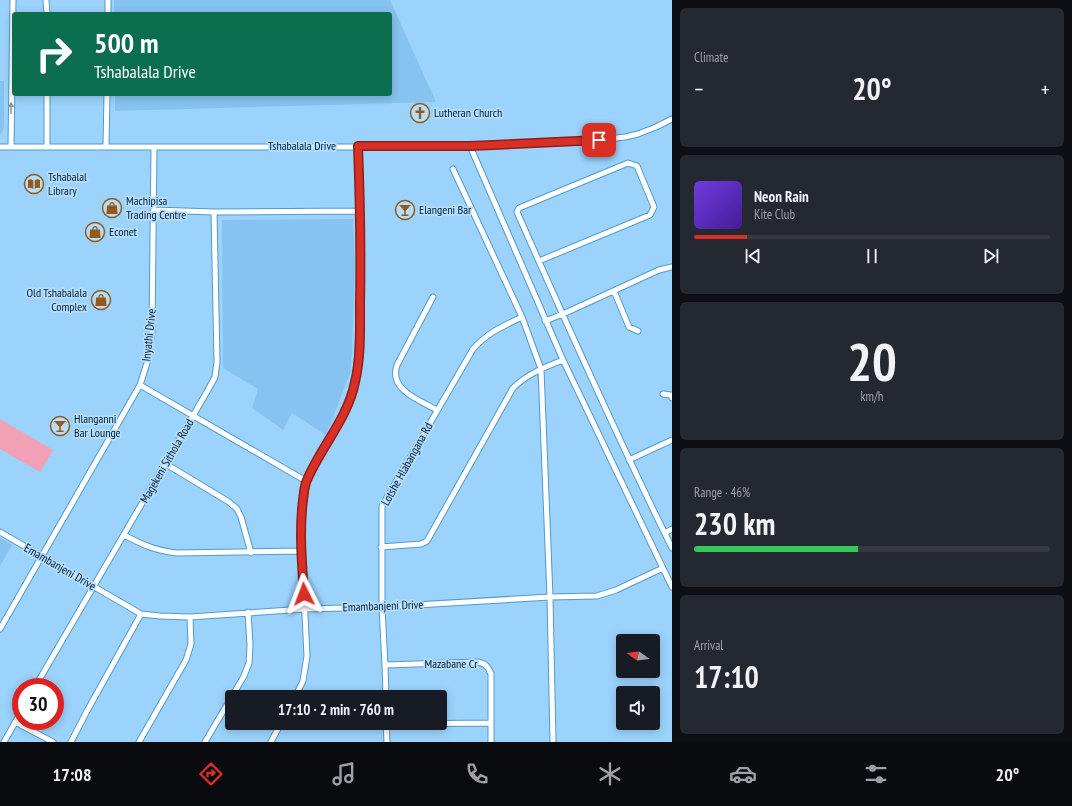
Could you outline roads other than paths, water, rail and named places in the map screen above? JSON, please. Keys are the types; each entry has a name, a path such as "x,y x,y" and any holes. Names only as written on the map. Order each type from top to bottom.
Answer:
{"street":[{"path":"13,0 13,12"},
{"path":"46,0 46,12"},
{"path":"108,0 108,12"},
{"path":"11,147 12,74"},
{"path":"47,96 47,147"},
{"path":"106,146 107,96"},
{"name":"Tshabalala Drive","path":"0,147 470,146 589,141 620,138 638,134 672,119"},
{"path":"299,690 303,681 306,664 302,508 306,481 335,431 346,408 355,382 360,333 360,211 358,146"},
{"path":"470,146 563,360 672,587"},
{"name":"Inyathi Drive","path":"0,629 140,385 147,363 152,332 154,147"},
{"path":"539,261 650,215 654,207 637,166 628,163 519,208 517,212 539,261 629,460 672,548"},
{"path":"453,169 522,317 541,369 550,597 553,742"},
{"path":"154,210 214,212 360,211"},
{"name":"Magekeni Sithola Road","path":"40,678 166,464 215,377 217,362 214,212"},
{"path":"546,321 659,270 672,267"},
{"path":"614,291 629,327 638,330"},
{"path":"434,297 397,365 395,374 400,387 437,410"},
{"name":"Lotshe Hlabangana Rd","path":"386,690 382,607 382,506 473,349 492,331 522,317"},
{"path":"381,547 421,544 427,541 509,394 517,384 541,369 563,360"},
{"path":"140,385 306,481"},
{"path":"663,394 671,395 672,398"},
{"path":"629,460 672,440"},
{"path":"166,464 229,502 237,509 241,517 251,553"},
{"path":"664,533 672,529"},
{"name":"Emambanjeni Drive","path":"0,532 141,614 160,616 190,617 305,609 382,607 550,597 598,596 607,594 663,568"},
{"path":"124,535 143,545 170,552 198,554 302,551"},
{"path":"205,742 244,676 249,663 250,645 248,612"},
{"path":"71,742 141,614"},
{"path":"139,742 186,660 191,644 190,617"},
{"name":"Mazabane Cr","path":"385,665 482,663 486,665 491,674 491,742"},
{"path":"447,723 490,723"},
{"path":"4,742 12,727"},
{"path":"30,730 53,742"},
{"path":"271,742 277,730"},
{"path":"386,730 387,742"}],"place":[{"name":"Lutheran Church","path":"420,113"},
{"name":"Tshabalal Library","path":"34,184"},
{"name":"Machipisa Trading Centre","path":"112,208"},
{"name":"Elangeni Bar","path":"405,210"},
{"name":"Econet","path":"95,232"},
{"name":"Old Tshabalala Complex","path":"101,300"},
{"name":"Hlanganni Bar Lounge","path":"60,426"}]}
